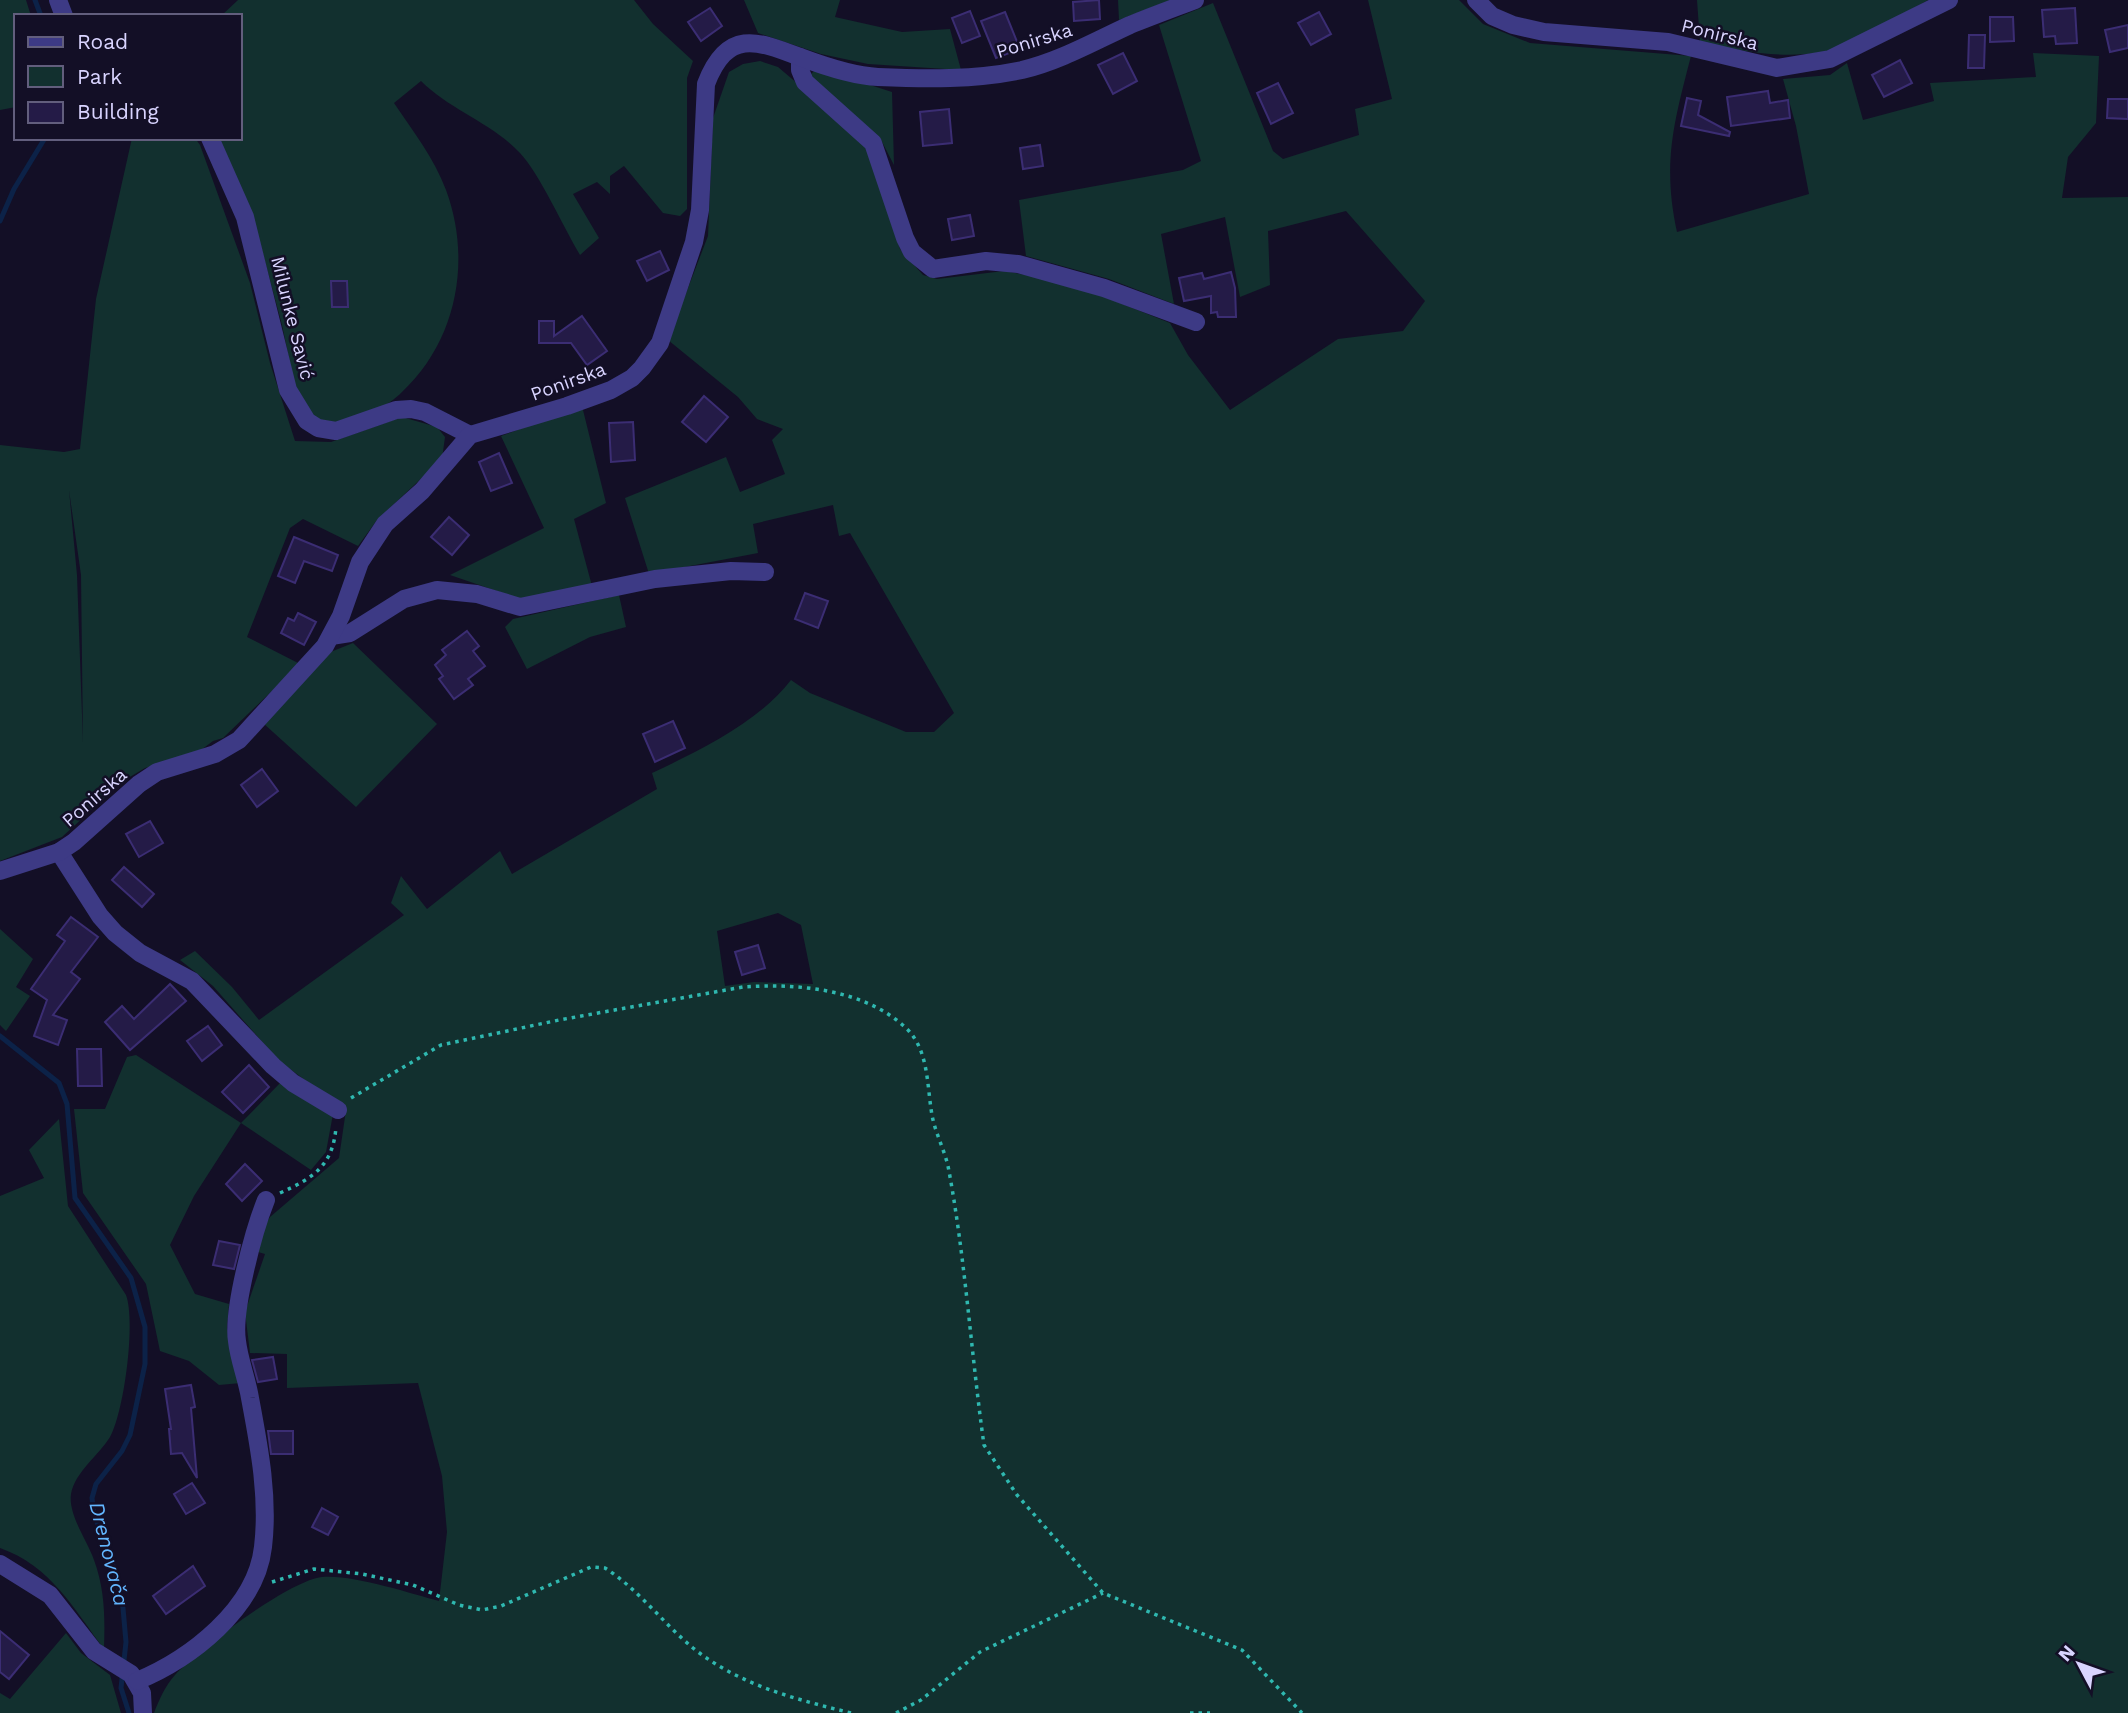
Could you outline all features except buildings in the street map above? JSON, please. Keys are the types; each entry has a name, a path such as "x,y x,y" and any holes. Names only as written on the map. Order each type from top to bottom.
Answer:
{"street":[{"name":"Ponirska","path":"0,871 59,852 75,842 139,783 157,772 215,754 239,740 331,636 371,544 385,524 422,491 470,435 567,407 611,390 632,378 642,368 660,343 694,242 701,210 706,84 712,68 736,45 765,43 800,57 873,77 981,76 1024,69 1067,54 1195,0"},
{"name":"Ponirska","path":"1476,0 1492,16 1513,25 1544,32 1668,43 1777,68 1830,59 1949,0"},
{"path":"800,57 800,70 805,82 873,143 905,238 912,252 927,265 939,270 986,261 1018,264 1104,288 1196,322"},
{"name":"Milunke Savić","path":"210,140 244,216 283,360 288,390 307,421 318,428 336,430 396,410 411,409 425,412 470,435"},
{"path":"331,636 350,633 404,599 437,590 477,594 520,607 655,579 731,571 765,572"},
{"path":"59,852 100,916 115,933 140,953 192,981 273,1066 293,1083 338,1110"},
{"path":"132,1676 174,1663 203,1642 236,1609 247,1593 263,1549 264,1489 236,1327 255,1236 266,1200"},
{"path":"0,1564 50,1595 89,1647 132,1676 142,1693 143,1713"}],"path":[{"path":"266,1200 310,1178 331,1156 338,1110 343,1102 441,1045 559,1020 767,985 836,992 883,1012 908,1030 922,1051 933,1118 947,1164 984,1445 1017,1495 1103,1593 1242,1650 1302,1713"},
{"path":"247,1593 281,1578 314,1569 362,1574 413,1585 482,1610 501,1606 591,1567 605,1568 693,1648 725,1671 779,1694 852,1713"},
{"path":"896,1713 921,1700 981,1652 1103,1593"},
{"path":"1191,1713 1210,1713"}],"green space":[{"path":"0,0 26,0 30,14 14,14 14,107 0,110"},
{"path":"238,0 634,0 653,24 693,61 687,78 687,209 680,216 663,213 624,166 610,176 610,194 597,182 573,194 599,238 580,255 543,187 520,153 497,133 445,100 421,81 394,103 435,167 446,190 454,217 458,271 447,324 436,349 421,372 389,402 374,412 349,422 338,424 315,419 296,392 282,325 256,228 220,140 242,140 242,14 223,14"},
{"path":"744,0 840,0 835,17 902,32 950,29 961,70 868,64 821,54 758,33"},
{"path":"1118,0 1171,0 1119,20"},
{"path":"1368,0 1459,0 1483,24 1530,43 1691,56 1675,122 1670,163 1670,185 1677,232 1809,194 1796,126 1783,79 1830,75 1847,63 1863,120 1934,101 1930,83 2036,77 2033,53 2099,56 2096,123 2068,157 2062,198 2128,197 2128,1713 154,1713 168,1684 187,1663 245,1618 307,1581 322,1577 348,1578 439,1601 447,1532 442,1476 418,1383 287,1388 287,1354 250,1353 245,1312 265,1254 258,1252 261,1231 270,1217 339,1158 346,1110 279,1061 213,986 180,960 195,951 232,987 259,1020 404,915 391,903 401,876 427,909 500,851 512,874 657,789 652,773 708,745 745,722 778,695 791,680 810,693 906,732 934,732 954,713 850,533 839,536 833,505 753,524 758,553 669,570 650,577 625,498 726,457 740,492 785,474 772,440 783,429 757,419 738,397 668,340 708,236 713,118 729,72 743,64 760,61 778,67 863,139 877,171 900,249 923,275 937,279 1004,271 1070,283 1170,323 1188,355 1230,410 1338,339 1403,331 1425,301 1346,211 1268,231 1270,285 1240,297 1225,217 1161,234 1174,304 1109,279 1026,256 1019,200 1183,170 1201,161 1159,25 1213,3 1273,151 1283,159 1359,135 1355,109 1392,99","holes":["778,913 801,925 813,984 754,982 725,986 717,931"]},
{"path":"1697,0 1928,0 1846,44 1822,52 1791,55 1746,51 1700,42"},
{"path":"817,68 892,92 894,165 881,140 808,77"},
{"path":"132,140 196,140 200,145 250,283 270,363 295,441 331,442 402,417 437,427 445,437 442,459 377,520 358,546 303,519 290,528 247,637 300,664 223,738 213,741 197,753 145,768 123,781 62,837 0,861 0,445 64,452 80,449 96,299","holes":["69,490 81,575 83,743 77,575"]},
{"path":"582,406 606,503 574,519 592,586 520,599 450,575 544,528 501,436"},
{"path":"619,595 626,627 590,637 527,669 505,627 513,619"},
{"path":"353,643 437,724 356,807 263,723 328,653"},
{"path":"0,929 33,959 16,987 30,996 6,1031 0,1025"},
{"path":"136,1055 241,1123 194,1196 170,1245 195,1294 229,1304 227,1328 241,1383 219,1385 189,1361 160,1351 146,1284 83,1193 74,1109 105,1109 127,1057"},
{"path":"282,1081 333,1114 326,1152 311,1170 241,1123"},
{"path":"59,1119 68,1206 126,1295 129,1308 127,1367 115,1425 105,1444 77,1478 71,1494 72,1510 94,1560 100,1582 104,1649 60,1590 47,1577 18,1556 0,1548 0,1196 44,1178 29,1150"},
{"path":"66,1633 81,1653 110,1675 121,1713 0,1713 0,1693 10,1699"}],"waterway":[{"name":"Drenovača","path":"35,0 40,14"},
{"name":"Drenovača","path":"0,221 14,189 44,140"},
{"name":"Drenovača","path":"0,1036 59,1083 67,1104 75,1198 131,1278 145,1327 145,1364 130,1435 122,1451 96,1484 92,1498 94,1515 110,1553 123,1608 126,1642 121,1688 129,1713"}]}
